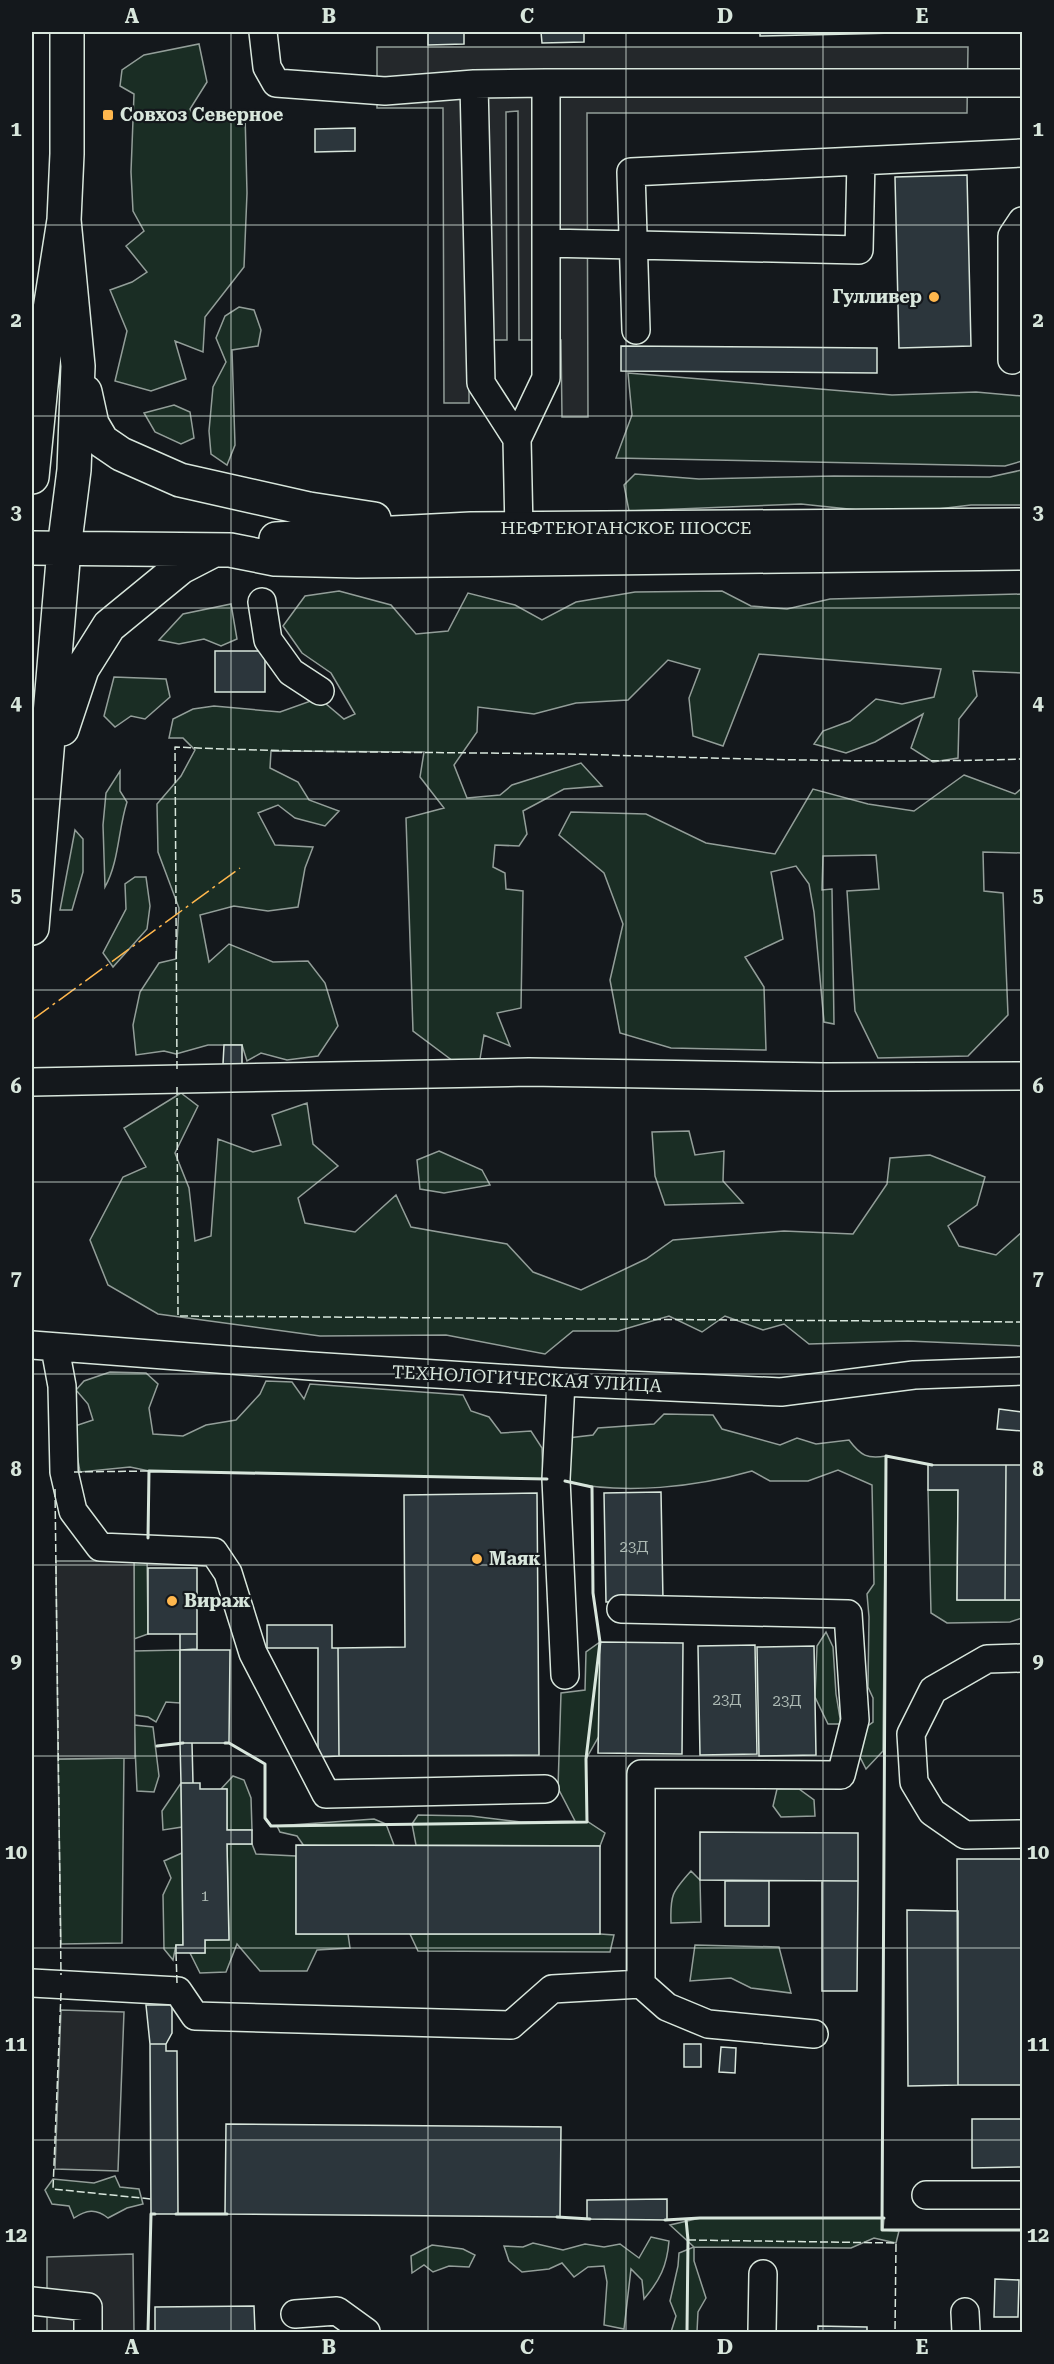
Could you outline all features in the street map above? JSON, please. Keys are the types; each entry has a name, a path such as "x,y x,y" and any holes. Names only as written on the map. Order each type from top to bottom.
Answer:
{"main road":[{"path":"32,477 34,419 64,220 67,154 67,32"},
{"path":"32,928 64,549 74,470 78,366 64,220"},
{"path":"78,366 92,424 102,441 122,454 180,480 356,518 471,529"},
{"name":"НЕФТЕЮГАНСКОЕ ШОССЕ","path":"222,550 276,539 471,529 1023,525"},
{"name":"НЕФТЕЮГАНСКОЕ ШОССЕ","path":"32,548 222,550 275,559 357,561 1023,553"},
{"path":"44,782 82,669 109,626 181,567 222,550"}],"street":[{"path":"263,32 267,67 276,83 385,91 474,84 546,83 1023,83"},
{"path":"519,530 517,439 546,378 546,83"},
{"path":"474,84 481,383 517,439"},
{"path":"636,330 631,172 1023,153"},
{"path":"546,243 859,250 861,161"},
{"path":"1012,360 1012,236 1023,221"},
{"path":"262,602 268,640 291,672 320,691"},
{"path":"32,1082 529,1072 826,1077 1023,1076"},
{"path":"44,1347 62,1386 64,1472 73,1511 100,1547 214,1552 228,1573 253,1653 326,1794 545,1789"},
{"name":"ТЕХНОЛОГИЧЕСКАЯ УЛИЦА","path":"44,1347 561,1382 781,1392 914,1375 1023,1371"},
{"path":"561,1382 556,1479 565,1675"},
{"path":"621,1609 848,1614 855,1720 841,1775 641,1774 641,1984"},
{"path":"1023,1658 987,1659 933,1690 911,1734 914,1782 932,1812 965,1835 1023,1834"},
{"path":"32,1983 177,1991 195,2016 511,2025 552,1989 641,1984 668,2007 708,2024 814,2034"},
{"path":"926,2195 1023,2195"},
{"path":"762,2332 763,2274"},
{"path":"32,2301 88,2307 88,2332"},
{"path":"295,2314 337,2311 366,2332"}],"green space":[{"path":"199,44 207,82 190,109 195,121 245,113 247,193 244,267 205,317 203,352 175,341 186,379 151,391 115,381 127,331 110,290 132,282 147,272 126,246 144,231 133,211 131,172 134,94 120,86 122,70 144,55"},
{"path":"239,307 254,310 261,330 258,346 232,350 235,445 227,465 211,454 209,431 213,387 226,362 216,338 225,316"},
{"path":"628,373 892,395 976,392 1022,396 1022,461 1005,466 616,458 632,415"},
{"path":"174,405 190,412 194,438 181,444 155,432 144,413"},
{"path":"1022,470 1022,505 971,505 896,514 801,504 629,511 624,485 635,474 699,479 834,476 990,477"},
{"path":"339,591 391,605 416,634 448,631 468,593 515,605 542,620 576,602 635,592 722,591 751,606 787,609 830,599 1022,594 1022,673 973,671 977,696 959,719 958,758 933,762 911,748 923,714 875,742 846,753 814,744 823,731 850,721 876,699 902,704 934,697 941,669 759,654 723,746 693,736 689,698 700,669 668,660 628,700 576,703 534,714 478,707 477,732 454,765 467,798 500,795 512,785 581,763 602,786 564,789 523,811 527,834 519,846 495,845 493,867 505,873 506,889 523,891 521,1008 497,1013 510,1046 484,1035 480,1059 457,1064 413,1031 406,818 444,808 420,777 424,752 271,751 270,768 298,782 309,800 339,811 325,826 295,818 278,805 258,813 275,845 313,847 305,868 298,907 268,911 234,906 200,915 209,962 229,944 273,962 308,961 325,983 338,1026 318,1056 287,1060 261,1053 247,1061 242,1045 208,1045 176,1054 164,1051 136,1055 133,1025 140,992 159,963 176,959 179,908 158,852 157,804 181,776 195,750 183,738 169,738 173,719 193,709 214,706 280,712 319,698 344,719 355,714 331,673 302,653 283,626 305,596"},
{"path":"231,604 237,639 221,646 204,639 179,644 159,640 183,614"},
{"path":"114,677 166,679 170,697 145,719 131,716 115,727 104,716"},
{"path":"120,771 120,791 127,802 116,857 105,887 103,825 106,793"},
{"path":"964,775 1015,794 1022,788 1022,853 983,852 984,891 1003,893 1008,1015 968,1056 878,1058 855,1011 847,891 879,889 876,855 823,856 822,890 832,889 834,1024 824,1022 814,912 809,884 796,866 771,872 783,939 745,957 764,987 766,1050 671,1048 620,1033 610,980 623,924 604,873 559,835 571,812 646,814 706,843 775,854 813,789 868,804 914,811"},
{"path":"75,830 83,839 83,872 72,910 60,910"},
{"path":"135,877 146,877 150,906 147,929 113,967 103,953 126,909 125,884"},
{"path":"181,1093 198,1106 175,1153 189,1188 195,1241 211,1236 218,1139 253,1152 281,1145 272,1115 307,1103 313,1144 338,1166 298,1198 305,1223 355,1232 396,1195 411,1227 507,1244 533,1272 581,1290 646,1259 673,1240 784,1231 853,1234 887,1184 890,1158 930,1155 985,1177 977,1205 948,1226 959,1246 996,1255 1022,1232 1022,1346 908,1341 809,1344 784,1324 763,1330 725,1316 702,1332 669,1316 618,1331 573,1331 545,1354 446,1335 320,1336 158,1314 108,1285 90,1240 123,1177 146,1167 124,1128"},
{"path":"689,1131 695,1155 724,1151 723,1181 743,1203 665,1205 655,1176 652,1132"},
{"path":"439,1151 482,1170 490,1185 444,1193 420,1189 417,1160"},
{"path":"110,1372 146,1373 158,1384 149,1408 153,1434 183,1436 206,1425 236,1420 260,1394 266,1381 292,1382 304,1399 310,1384 463,1395 471,1411 489,1417 501,1433 531,1431 542,1448 543,1479 149,1471 130,1467 80,1472 72,1427 93,1420 88,1404 76,1390 84,1381"},
{"path":"664,1414 713,1415 722,1429 780,1445 797,1438 816,1444 849,1440 857,1450 865,1455 886,1456 883,1751 866,1769 858,1753 861,1731 873,1722 873,1698 868,1687 867,1594 874,1584 872,1485 838,1470 808,1481 770,1481 752,1471 708,1481 660,1487 612,1488 567,1482 568,1438 593,1435 598,1428 654,1424"},
{"path":"928,1490 958,1490 957,1600 1022,1600 1022,1618 1010,1622 947,1623 931,1613"},
{"path":"147,1554 148,1634 134,1639 134,1561"},
{"path":"826,1632 833,1647 836,1694 841,1724 828,1724 815,1697 817,1646"},
{"path":"600,1642 599,1736 586,1759 587,1821 605,1833 600,1846 416,1845 412,1824 418,1815 471,1816 521,1822 575,1821 558,1788 561,1693 585,1690 586,1652"},
{"path":"180,1650 180,1703 166,1702 156,1722 148,1717 134,1715 134,1651"},
{"path":"134,1725 153,1727 159,1776 154,1792 137,1791"},
{"path":"124,1758 122,1943 61,1944 58,1759"},
{"path":"233,1776 244,1780 251,1798 252,1830 227,1830 227,1789 221,1789"},
{"path":"181,1783 182,1827 163,1830 162,1811"},
{"path":"777,1789 799,1789 814,1800 815,1816 781,1817 773,1806"},
{"path":"374,1819 386,1824 394,1845 304,1846 297,1836 280,1832 277,1826"},
{"path":"227,1844 252,1844 256,1854 296,1856 296,1934 348,1934 350,1948 317,1950 307,1971 260,1971 237,1944 226,1972 200,1973 190,1953 205,1953 205,1940 229,1939"},
{"path":"182,1853 183,1945 176,1945 173,1960 164,1949 163,1895 171,1878 164,1861"},
{"path":"691,1871 700,1880 701,1922 671,1923 673,1894"},
{"path":"410,1934 614,1935 610,1952 418,1951"},
{"path":"695,1945 779,1947 791,1993 751,1988 731,1978 690,1981"},
{"path":"115,2176 120,2187 139,2189 143,2204 127,2208 108,2218 91,2211 74,2218 69,2206 52,2204 45,2190 53,2179 94,2183"},
{"path":"700,2218 884,2218 883,2230 899,2231 896,2243 874,2238 851,2248 694,2247 670,2225"},
{"path":"651,2237 669,2241 664,2265 658,2279 644,2299 642,2280 631,2269 624,2329 604,2325 607,2282 604,2266 588,2267 574,2277 562,2263 549,2269 522,2272 509,2261 504,2246 523,2247 533,2243 563,2250 585,2244 604,2247 620,2244 639,2258"},
{"path":"432,2245 463,2249 475,2255 469,2267 449,2266 433,2272 424,2265 412,2273 411,2256"},
{"path":"694,2247 694,2261 706,2298 698,2312 697,2332 671,2332 676,2316 670,2301 679,2253"}],"shaded area":[{"path":"377,47 968,47 967,113 587,113 588,417 562,417 561,340 519,340 518,111 506,112 507,340 469,340 469,403 444,403 443,108 377,108"},
{"path":"56,1561 134,1561 135,1758 58,1759"},
{"path":"61,2010 124,2012 118,2171 55,2169"},
{"path":"133,2254 134,2332 47,2332 47,2257"}],"building":[{"path":"428,32 464,32 464,44 428,45"},
{"path":"541,32 584,32 584,42 542,43"},
{"path":"760,32 940,32 760,36"},
{"path":"355,128 355,151 315,152 315,129"},
{"name":"Гулливер","path":"967,175 971,346 899,348 895,177"},
{"path":"621,346 877,348 877,373 621,371"},
{"path":"215,651 265,651 265,692 215,692"},
{"path":"224,1045 242,1045 242,1064 223,1064"},
{"path":"999,1409 1022,1412 1022,1431 997,1429"},
{"path":"928,1465 1006,1465 1005,1600 957,1600 958,1490 928,1490"},
{"path":"1006,1465 1022,1465 1022,1600 1005,1600"},
{"path":"661,1492 663,1601 606,1602 604,1493"},
{"path":"537,1493 539,1755 339,1756 338,1648 405,1647 404,1495"},
{"name":"Вираж","path":"148,1568 197,1568 197,1634 148,1634"},
{"path":"267,1625 332,1625 332,1648 338,1648 339,1756 318,1757 318,1648 267,1648"},
{"path":"180,1634 197,1634 197,1649 180,1650"},
{"path":"600,1642 683,1643 682,1754 598,1753"},
{"path":"755,1645 757,1754 700,1755 698,1646"},
{"path":"814,1646 816,1755 759,1756 757,1647"},
{"path":"180,1650 230,1650 229,1743 180,1743"},
{"path":"180,1743 192,1743 193,1783 181,1783"},
{"path":"181,1783 200,1783 200,1789 227,1789 227,1830 252,1830 252,1844 227,1844 229,1940 205,1940 205,1953 176,1953 176,1945 183,1945"},
{"path":"700,1832 858,1833 858,1881 700,1880"},
{"path":"296,1845 600,1846 600,1934 296,1934"},
{"path":"957,1859 1022,1859 1022,2085 958,2085"},
{"path":"725,1881 769,1881 769,1926 725,1926"},
{"path":"822,1881 858,1881 857,1991 822,1991"},
{"path":"907,1910 958,1911 958,2085 908,2086"},
{"path":"146,2005 172,2005 172,2033 166,2044 150,2044"},
{"path":"150,2044 166,2044 166,2051 177,2051 178,2214 151,2214"},
{"path":"684,2044 701,2044 701,2067 684,2067"},
{"path":"721,2047 736,2048 735,2073 719,2072"},
{"path":"972,2119 1022,2119 1022,2167 972,2168"},
{"path":"226,2124 561,2127 560,2217 225,2214"},
{"path":"667,2199 667,2220 587,2219 587,2200"},
{"path":"995,2279 1019,2280 1018,2317 994,2317"},
{"path":"254,2306 255,2332 155,2332 155,2307"},
{"path":"818,2326 867,2327 867,2332 818,2332"}],"fence":[{"path":"177,1069 175,747 796,760 1022,759"},
{"path":"177,1087 178,1316 1022,1322"},
{"path":"74,1472 149,1471"},
{"path":"55,1489 61,1975"},
{"path":"176,1953 177,1983"},
{"path":"61,1993 53,2189 151,2199"},
{"path":"688,2240 896,2243 895,2332"}],"wall":[{"path":"940,32 1010,32"},
{"path":"932,1465 886,1456 882,2230 1022,2230"},
{"path":"148,1538 149,1471 547,1479"},
{"path":"225,1743 229,1743 265,1764 265,1818 271,1826 587,1822 586,1759 600,1642 593,1593 592,1487 565,1481"},
{"path":"157,1746 183,1743"},
{"path":"148,2332 151,2214 155,2214"},
{"path":"176,2214 227,2214"},
{"path":"557,2217 590,2219"},
{"path":"665,2220 884,2218"},
{"path":"686,2219 688,2240 687,2332"}],"power":[{"path":"32,1020 240,868"}],"place":[{"name":"Совхоз Северное","path":"108,115"},
{"name":"Гулливер","path":"934,297"},
{"name":"Маяк","path":"477,1559"},
{"name":"Вираж","path":"172,1601"}]}
